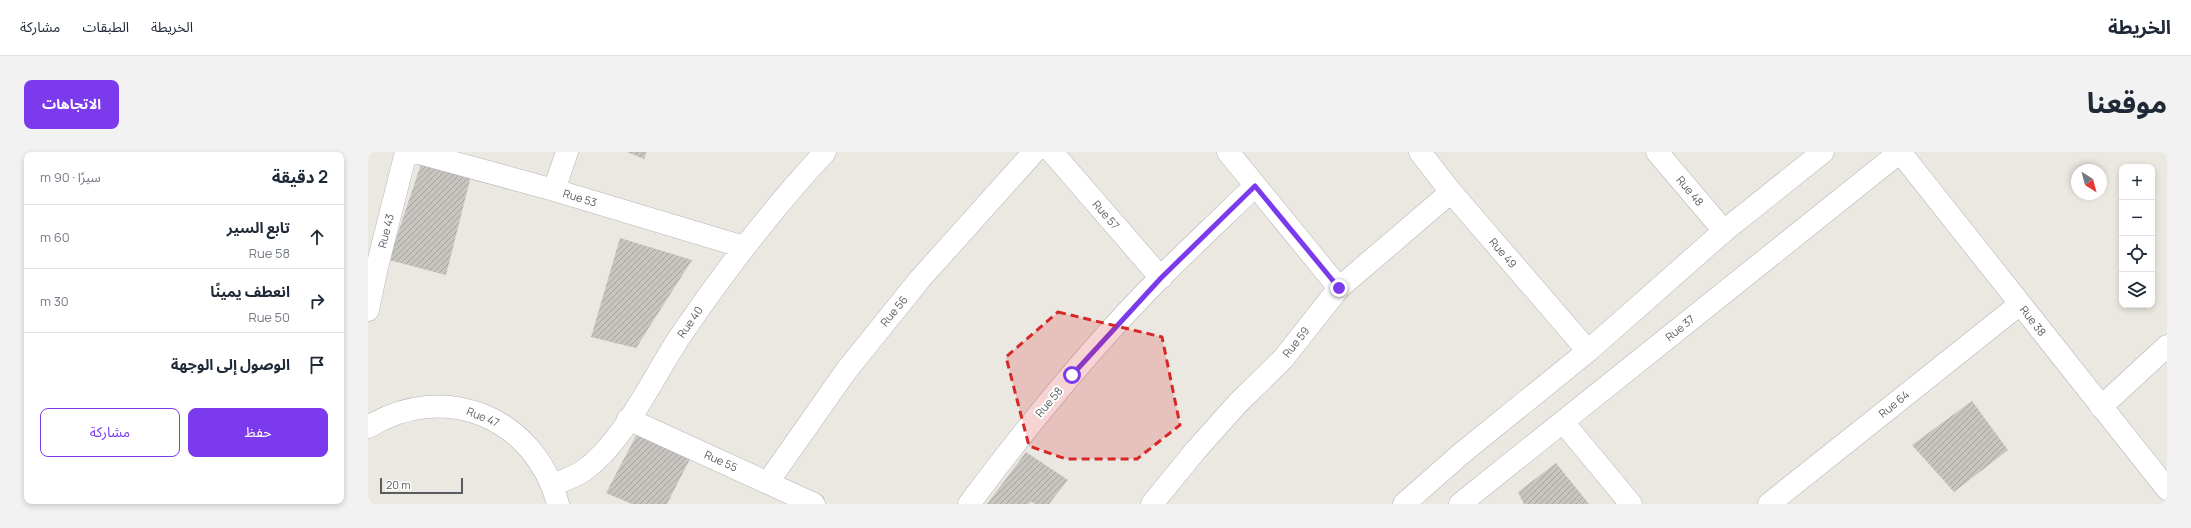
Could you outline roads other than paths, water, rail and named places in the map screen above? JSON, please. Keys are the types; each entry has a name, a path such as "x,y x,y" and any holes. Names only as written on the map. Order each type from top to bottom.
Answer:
{"street":[{"name":"Rue 43","path":"368,310 377,267 406,152"},
{"name":"Rue 53","path":"415,152 554,190 744,247"},
{"path":"554,190 567,152"},
{"name":"Rue 40","path":"555,494 594,463 628,419 683,332 744,247 802,177 825,152"},
{"name":"Rue 56","path":"768,482 846,371 920,279 1034,152"},
{"name":"Rue 57","path":"1052,152 1161,278"},
{"path":"1228,152 1339,288"},
{"name":"Rue 49","path":"1420,152 1451,192 1588,351"},
{"name":"Rue 48","path":"1657,152 1724,231"},
{"path":"1404,504 1462,453 1588,351 1724,231 1823,152"},
{"name":"Rue 38","path":"1900,152 2167,489"},
{"name":"Rue 37","path":"1460,504 1900,152"},
{"name":"Rue 58","path":"969,504 998,465 1067,381 1161,278 1255,186"},
{"name":"Rue 59","path":"1152,504 1196,450 1238,403 1283,359 1339,288 1451,192"},
{"name":"Rue 64","path":"1770,504 2020,304"},
{"path":"2101,407 2167,346"},
{"name":"Rue 47","path":"368,427 387,416 426,406 465,409 502,424 532,450 555,494"},
{"name":"Rue 55","path":"628,419 814,504"},
{"path":"1563,422 1631,504"}]}
